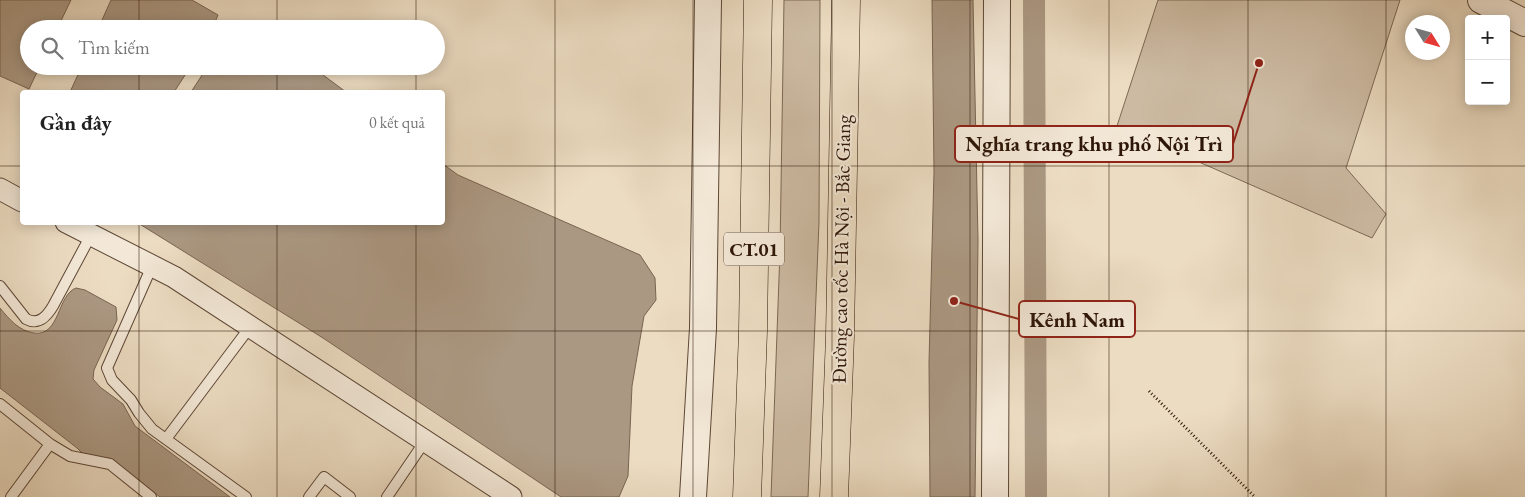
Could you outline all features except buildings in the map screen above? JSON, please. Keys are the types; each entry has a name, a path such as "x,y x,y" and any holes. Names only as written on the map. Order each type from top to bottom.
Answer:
{"highway":[{"name":"CT.01","path":"747,497 753,331 758,0"},
{"name":"Đường cao tốc Hà Nội - Bắc Giang","path":"834,497 841,326 846,0"}],"street":[{"path":"693,497 703,328 708,0"},
{"path":"994,497 997,0"},
{"path":"1481,0 1525,24"},
{"path":"0,189 20,199"},
{"path":"72,225 174,277 511,497"}],"lane":[{"path":"0,286 26,319 31,322 40,320 45,317 53,306 91,235"},
{"path":"152,266 106,368 112,380 131,400 152,429 246,497"},
{"path":"166,439 250,327"},
{"path":"0,404 50,444 70,456 110,464 150,497"},
{"path":"387,497 425,440"},
{"path":"11,497 50,444"},
{"path":"309,497 324,477 350,497"}],"path":[{"path":"1149,391 1255,497"}],"shaded area":[{"path":"0,0 71,0 61,20 20,20 20,75 36,75 29,89 0,76"},
{"path":"111,0 192,0 218,15 216,20 102,20"},
{"path":"784,0 820,0 819,222 808,497 771,497 780,251"},
{"path":"932,0 973,0 978,240 975,497 930,497 929,362 934,172"},
{"path":"1158,0 1400,0 1346,168 1386,214 1372,238 1117,126"},
{"path":"78,75 185,75 175,90 71,90"},
{"path":"202,75 323,75 343,90 192,90"},
{"path":"445,165 458,175 640,255 655,278 656,300 644,316 632,386 628,476 619,497 561,497 323,338 141,225 445,225"},
{"path":"76,288 85,290 116,307 117,320 94,370 93,379 100,387 123,404 135,426 230,497 160,497 111,459 92,457 82,453 0,388 0,308 24,330 42,333 49,329 65,299"}],"waterway":[{"path":"1034,0 1036,497"}],"place":[{"name":"Nghĩa trang khu phố Nội Trì","path":"1259,63"},
{"name":"Kênh Nam","path":"954,301"}]}
